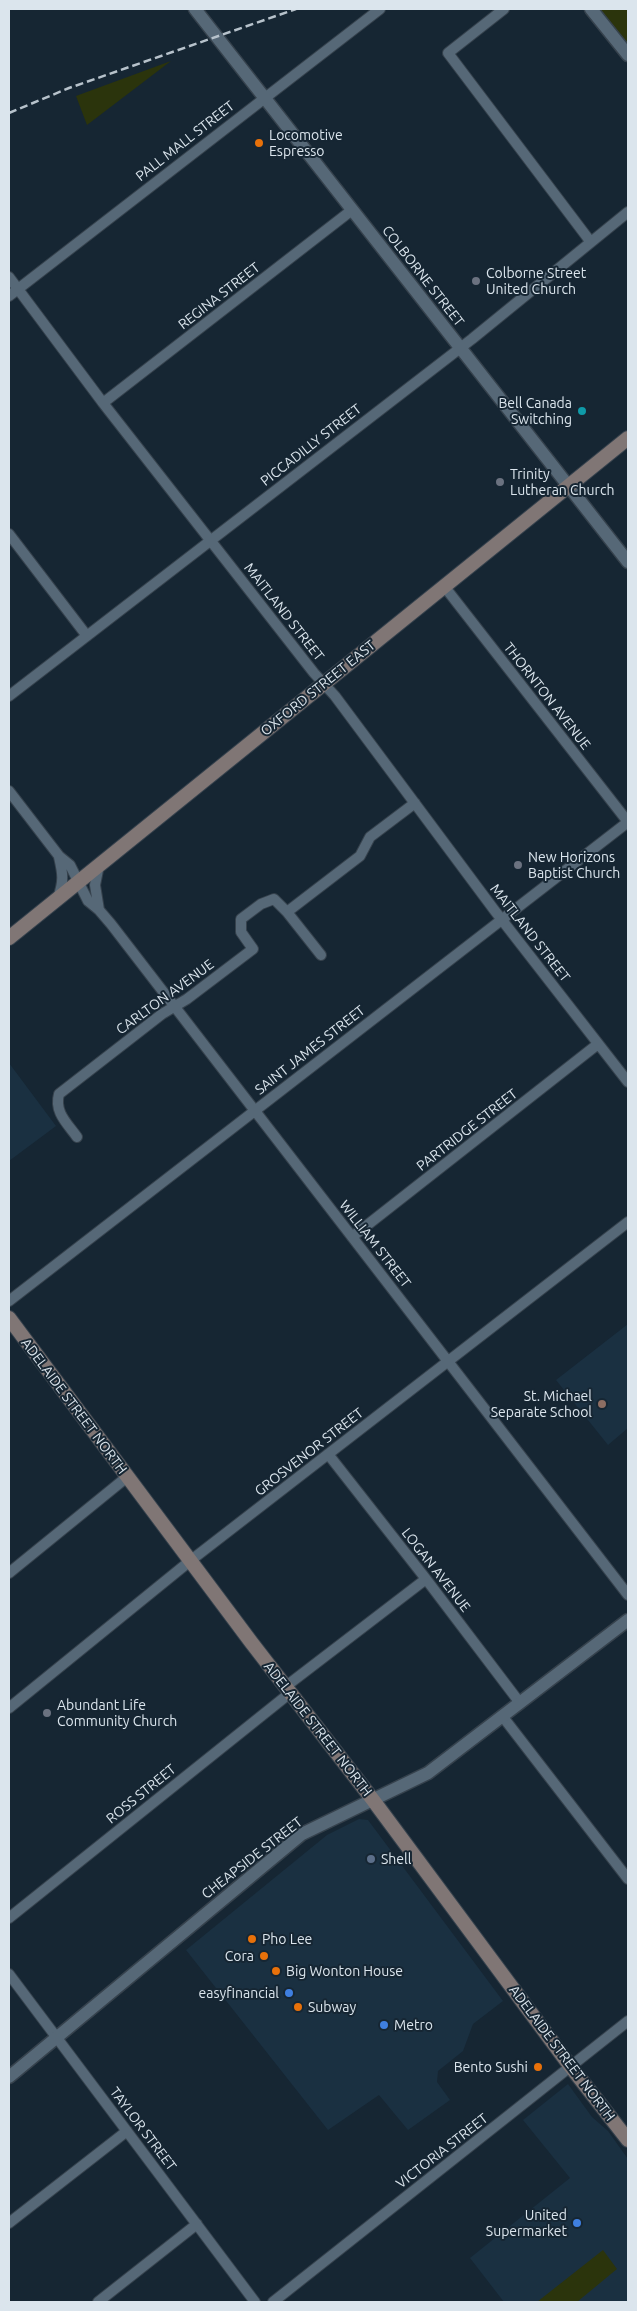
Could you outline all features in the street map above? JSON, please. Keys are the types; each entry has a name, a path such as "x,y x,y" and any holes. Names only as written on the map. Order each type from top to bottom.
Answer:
{"main road":[{"name":"OXFORD STREET EAST","path":"9,938 628,438"},
{"name":"ADELAIDE STREET NORTH","path":"9,1319 190,1561 373,1800 571,2067 628,2140"}],"street":[{"name":"COLBORNE STREET","path":"195,9 628,562"},
{"name":"PALL MALL STREET","path":"13,292 380,9"},
{"path":"504,9 448,53 590,242"},
{"path":"591,9 628,54"},
{"name":"REGINA STREET","path":"103,404 352,210"},
{"name":"PICCADILLY STREET","path":"9,696 460,347 628,212"},
{"name":"MAITLAND STREET","path":"9,278 13,292 324,684 502,920 628,1082"},
{"path":"9,534 87,636"},
{"name":"THORNTON AVENUE","path":"444,586 628,822"},
{"name":"WILLIAM STREET","path":"9,791 59,856 70,866 88,900 100,910 628,1595"},
{"path":"288,912 360,856 370,837 415,803"},
{"name":"SAINT JAMES STREET","path":"9,1301 628,822"},
{"path":"58,898 63,880 63,867 59,856"},
{"name":"WILLIAM STREET","path":"100,865 95,885 100,910"},
{"name":"CARLTON AVENUE","path":"77,1136 59,1112 57,1102 59,1094 162,1014 253,948 241,932 241,919 261,904 274,899 288,912 321,955"},
{"name":"PARTRIDGE STREET","path":"352,1237 598,1044"},
{"name":"GROSVENOR STREET","path":"9,1708 190,1561 628,1222"},
{"name":"LOGAN AVENUE","path":"328,1454 520,1703"},
{"path":"9,1573 127,1477"},
{"name":"ROSS STREET","path":"9,1918 426,1579"},
{"name":"CHEAPSIDE STREET","path":"9,2077 302,1834 424,1776 628,1620"},
{"path":"503,1717 628,1879"},
{"name":"TAYLOR STREET","path":"9,1974 255,2302"},
{"name":"VICTORIA STREET","path":"272,2302 628,2022"},
{"path":"9,2223 127,2131"},
{"path":"98,2302 197,2224"}],"shaded area":[{"path":"9,1063 56,1126 9,1161"},
{"name":"St. Michael Separate School","path":"628,1324 628,1428 608,1445 556,1380"},
{"path":"359,1819 368,1820 503,2001 473,2024 463,2051 438,2071 437,2082 450,2100 408,2130 379,2095 328,2130 186,1950 327,1835"},
{"path":"568,2084 592,2117 608,2131 628,2159 628,2302 504,2302 470,2258 570,2178 523,2120"}],"green space":[{"path":"599,9 628,9 628,43 626,45"},
{"path":"171,61 87,125 76,96"},
{"path":"603,2250 617,2269 577,2302 537,2302"}],"railway":[{"path":"9,113 69,88 296,9"}],"place":[{"name":"Locomotive Espresso","path":"259,143"},
{"name":"Colborne Street United Church","path":"476,281"},
{"name":"Bell Canada Switching","path":"582,411"},
{"name":"Trinity Lutheran Church","path":"500,482"},
{"name":"New Horizons Baptist Church","path":"518,865"},
{"name":"St. Michael Separate School","path":"602,1404"},
{"name":"Abundant Life Community Church","path":"47,1713"},
{"name":"Shell","path":"371,1859"},
{"name":"Pho Lee","path":"252,1939"},
{"name":"Cora","path":"264,1956"},
{"name":"Big Wonton House","path":"276,1971"},
{"name":"easyfinancial","path":"289,1993"},
{"name":"Subway","path":"298,2007"},
{"name":"Metro","path":"384,2025"},
{"name":"Bento Sushi","path":"538,2067"},
{"name":"United Supermarket","path":"577,2223"}]}
